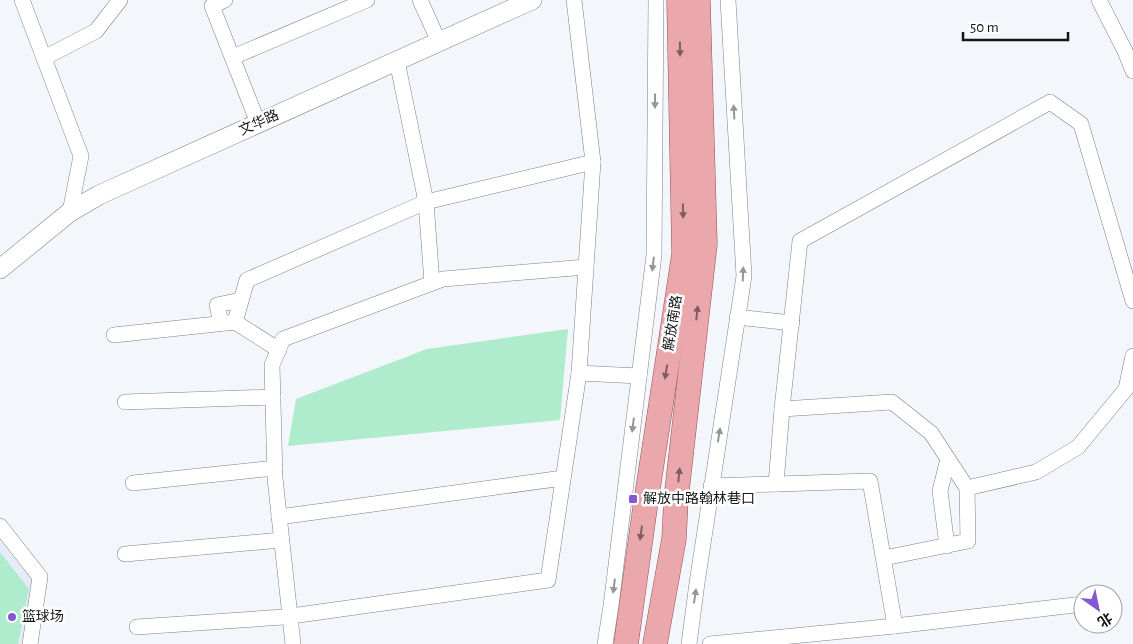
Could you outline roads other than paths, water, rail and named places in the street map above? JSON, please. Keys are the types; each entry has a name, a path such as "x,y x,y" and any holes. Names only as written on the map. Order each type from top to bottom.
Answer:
{"main road":[{"name":"解放南路","path":"626,644 684,254 679,0"},
{"name":"解放南路","path":"655,644 674,539 676,499 705,244 698,0"}],"street":[{"path":"22,0 81,156 70,212"},
{"path":"44,58 96,31 120,0"},
{"path":"225,0 212,6 258,123"},
{"path":"233,57 366,0"},
{"path":"420,0 439,42"},
{"name":"文华路","path":"0,270 70,212 99,195 532,0"},
{"path":"137,627 290,616 548,580 579,373 593,162 574,0"},
{"path":"605,644 654,255 656,0"},
{"path":"688,644 744,276 728,0"},
{"path":"1099,0 1125,50 1133,71"},
{"path":"397,61 426,202 432,283"},
{"path":"776,484 800,242 1050,102 1081,124 1133,301"},
{"path":"228,323 241,300 247,280 426,202 593,162"},
{"path":"293,644 275,468 272,365 283,339 443,279 586,267"},
{"path":"241,300 217,305 228,323 279,350"},
{"path":"737,317 792,323"},
{"path":"114,335 228,323"},
{"path":"967,488 1036,472 1078,447 1126,389 1133,356"},
{"path":"579,373 639,376"},
{"path":"125,402 273,397"},
{"path":"782,409 892,402 931,433 967,488 968,542 884,558"},
{"path":"947,546 940,491 948,459"},
{"path":"133,483 275,468"},
{"path":"279,517 564,478"},
{"path":"712,486 870,481 895,626"},
{"path":"0,526 40,577 30,644"},
{"path":"125,554 282,540"},
{"path":"710,644 895,626 1073,605"}],"place":[{"name":"解放中路翰林巷口","path":"633,499"},
{"name":"篮球场","path":"12,617"}]}
